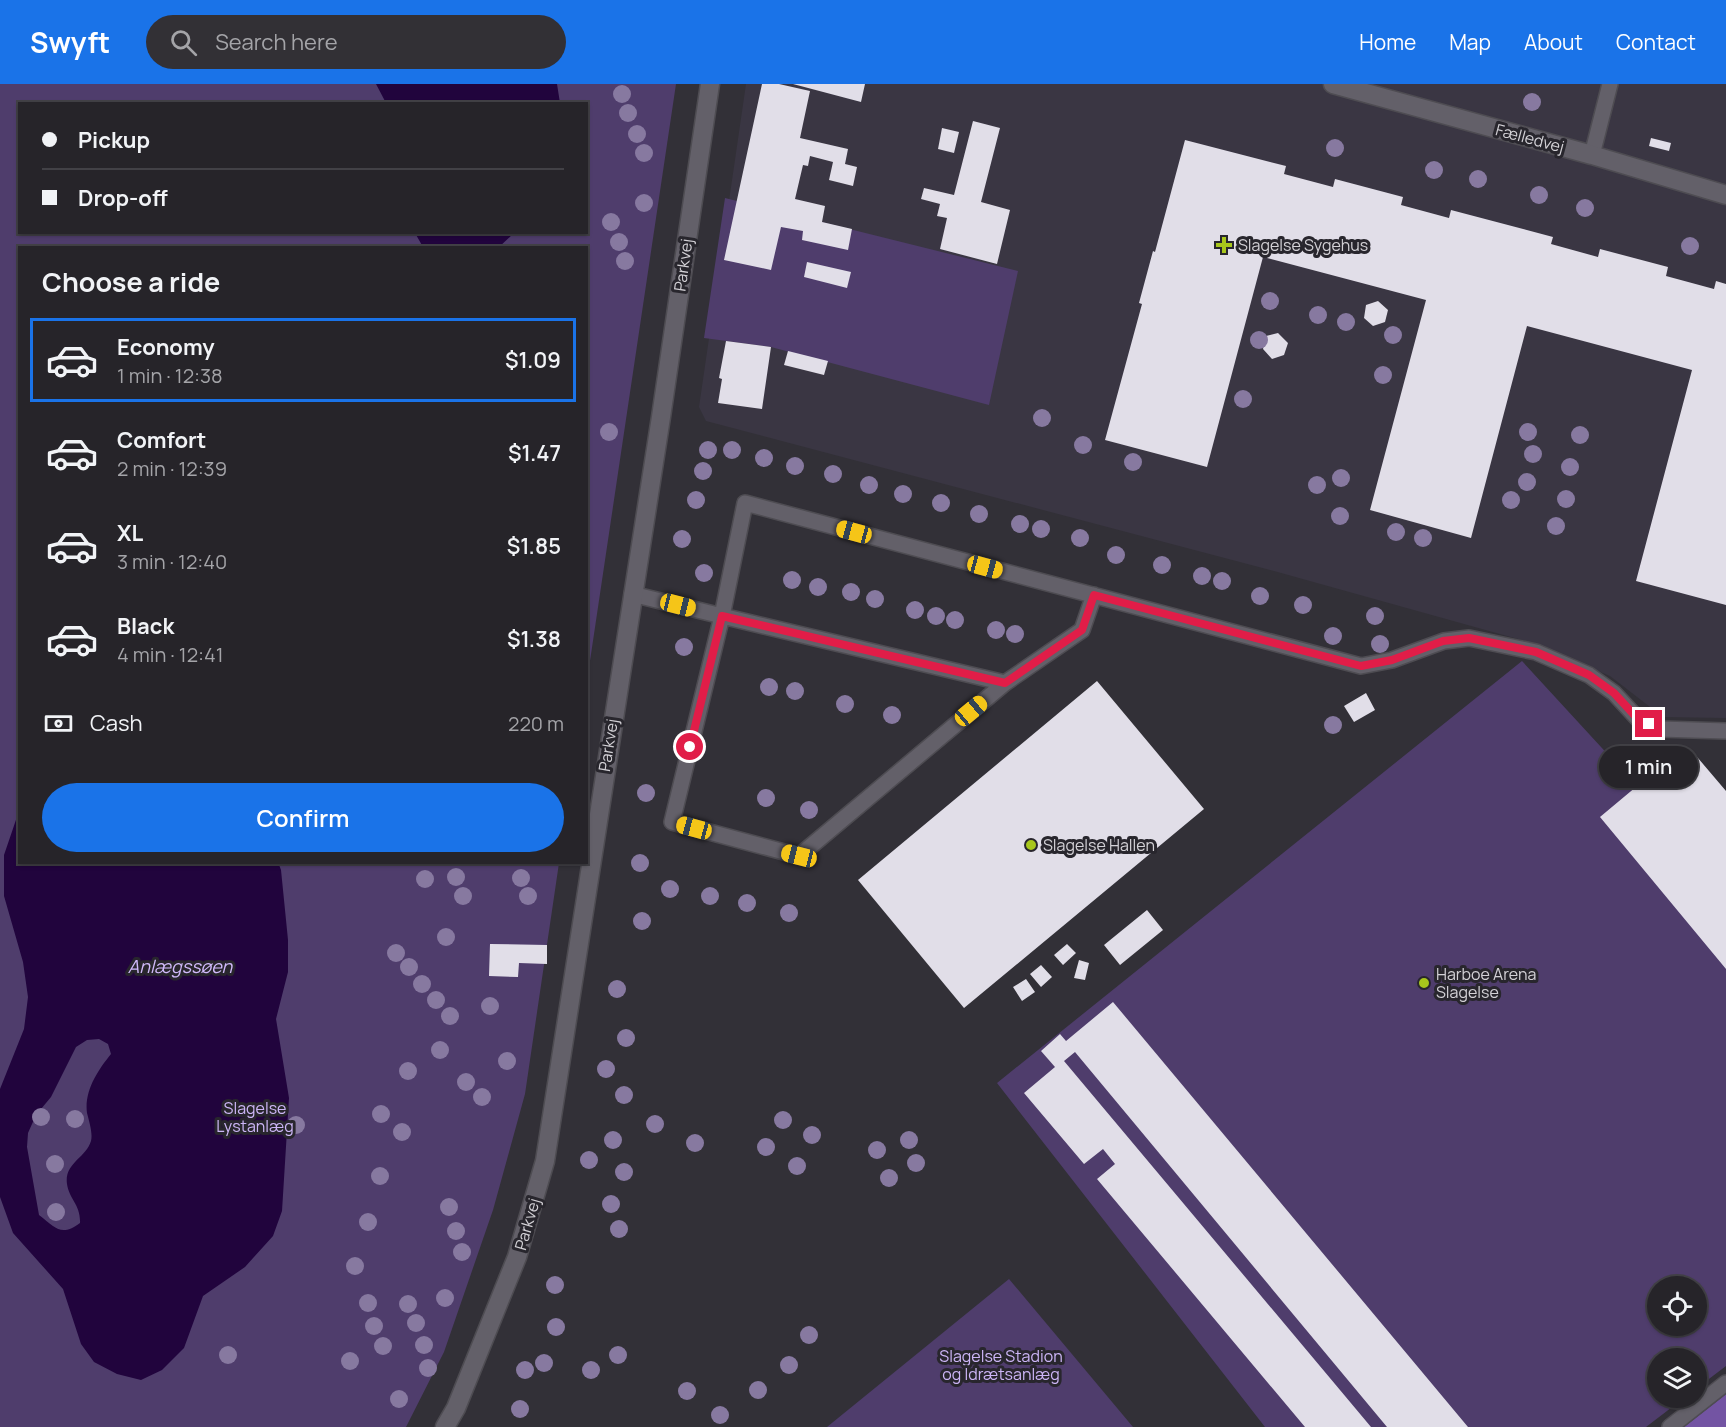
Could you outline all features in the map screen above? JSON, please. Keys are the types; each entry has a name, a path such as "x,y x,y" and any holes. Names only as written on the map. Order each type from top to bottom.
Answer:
{"street":[{"name":"Parkvej","path":"445,1427 456,1408 517,1257 545,1161 710,84"},
{"name":"Fælledvej","path":"1333,84 1592,155 1726,195"}],"lane":[{"path":"1592,155 1610,84"},
{"path":"1094,595 1082,630 1005,683 799,856 672,822 722,616 745,503 1094,595 1361,666 1392,660 1443,641 1469,638 1536,652 1589,675 1614,693 1638,719 1660,729 1726,731"},
{"path":"632,594 1005,683"},
{"path":"1670,1427 1726,1383"}],"shaded area":[{"name":"Slagelse Sygehus","path":"746,84 1726,84 1726,718 1663,717 1610,676 1525,641 1274,571 706,421 699,407"},
{"path":"1726,1394 1726,1427 1684,1427"}],"green space":[{"name":"Slagelse Lystanlæg","path":"0,84 676,84 588,674 588,246 18,246 18,864 559,864 525,1094 493,1210 444,1352 406,1427 0,1427"},
{"path":"725,198 1018,271 989,405 771,347 704,338"},
{"name":"Harboe Arena Slagelse","path":"1522,661 1726,883 1726,1366 1707,1380 1707,1348 1647,1348 1647,1408 1671,1408 1646,1427 1265,1427 997,1083"},
{"name":"Slagelse Stadion og Idrætsanlæg","path":"1009,1279 1133,1427 827,1427"}],"water":[{"path":"376,84 557,84 560,102 385,102"},
{"path":"416,234 513,234 500,246 422,246"},
{"name":"Anlægssøen","path":"18,814 18,864 279,864 281,870 288,940 288,972 276,1019 289,1098 282,1211 273,1236 245,1267 203,1296 184,1348 162,1370 141,1380 117,1374 94,1362 81,1344 63,1289 13,1233 0,1197 0,1089 24,1029 28,997 23,962 4,896 4,855","holes":["99,1039 108,1044 111,1054 97,1074 88,1097 87,1113 91,1141 85,1152 72,1166 67,1177 68,1189 79,1211 80,1223 68,1229 59,1229 39,1215 27,1147 28,1133 36,1115 51,1097 76,1047 87,1040"]}],"building":[{"path":"762,84 779,84 810,91 800,138 848,149 845,164 857,167 853,186 829,180 833,162 810,156 808,166 803,165 795,199 825,206 822,222 852,229 848,250 802,240 803,231 781,227 771,270 724,260"},
{"path":"793,84 865,84 861,102"},
{"path":"973,121 1000,128 981,202 1010,210 997,264 940,249 947,218 937,216 940,204 921,199 924,188 954,195"},
{"path":"942,128 959,132 954,153 938,149"},
{"path":"1651,138 1671,143 1669,151 1649,146"},
{"path":"1185,140 1286,166 1284,174 1333,187 1335,179 1403,197 1401,205 1449,218 1451,210 1553,237 1551,244 1598,257 1600,249 1668,267 1666,276 1714,289 1716,281 1726,284 1726,605 1636,581 1692,370 1527,326 1471,538 1370,510 1426,300 1263,257 1207,467 1105,440 1142,304 1139,303"},
{"path":"807,262 851,272 847,288 804,277"},
{"path":"1378,301 1388,310 1385,322 1373,326 1364,318 1366,305"},
{"path":"1278,333 1288,343 1284,355 1272,359 1263,349 1266,336"},
{"path":"726,341 771,347 762,409 718,403 722,379 719,378"},
{"path":"788,351 828,361 824,375 784,365"},
{"name":"Slagelse Hallen","path":"1097,681 1204,809 964,1008 858,880"},
{"path":"1366,693 1375,710 1354,722 1344,706"},
{"path":"1692,751 1726,791 1726,969 1600,817 1667,761 1673,767"},
{"path":"1147,910 1163,930 1120,965 1104,945"},
{"path":"490,944 547,945 547,964 519,963 518,977 489,976"},
{"path":"1067,944 1076,953 1063,965 1054,955"},
{"path":"1079,960 1089,963 1085,980 1074,978"},
{"path":"1041,965 1052,977 1041,987 1030,974"},
{"path":"1026,979 1035,992 1022,1001 1013,987"},
{"path":"1113,1002 1468,1427 1387,1427 1075,1052 1064,1061 1371,1427 1305,1427 1097,1179 1115,1164 1103,1149 1084,1164 1024,1093 1055,1067 1041,1051 1060,1034 1066,1041"}],"place":[{"name":"Slagelse Sygehus","path":"1224,245"},
{"name":"Slagelse Hallen","path":"1031,845"},
{"name":"Harboe Arena Slagelse","path":"1424,983"}],"route":[{"path":"690,747 722,616 1005,683 1082,630 1094,595 1361,666 1392,660 1443,641 1469,638 1536,652 1589,675 1614,693 1638,719 1649,724"}]}
